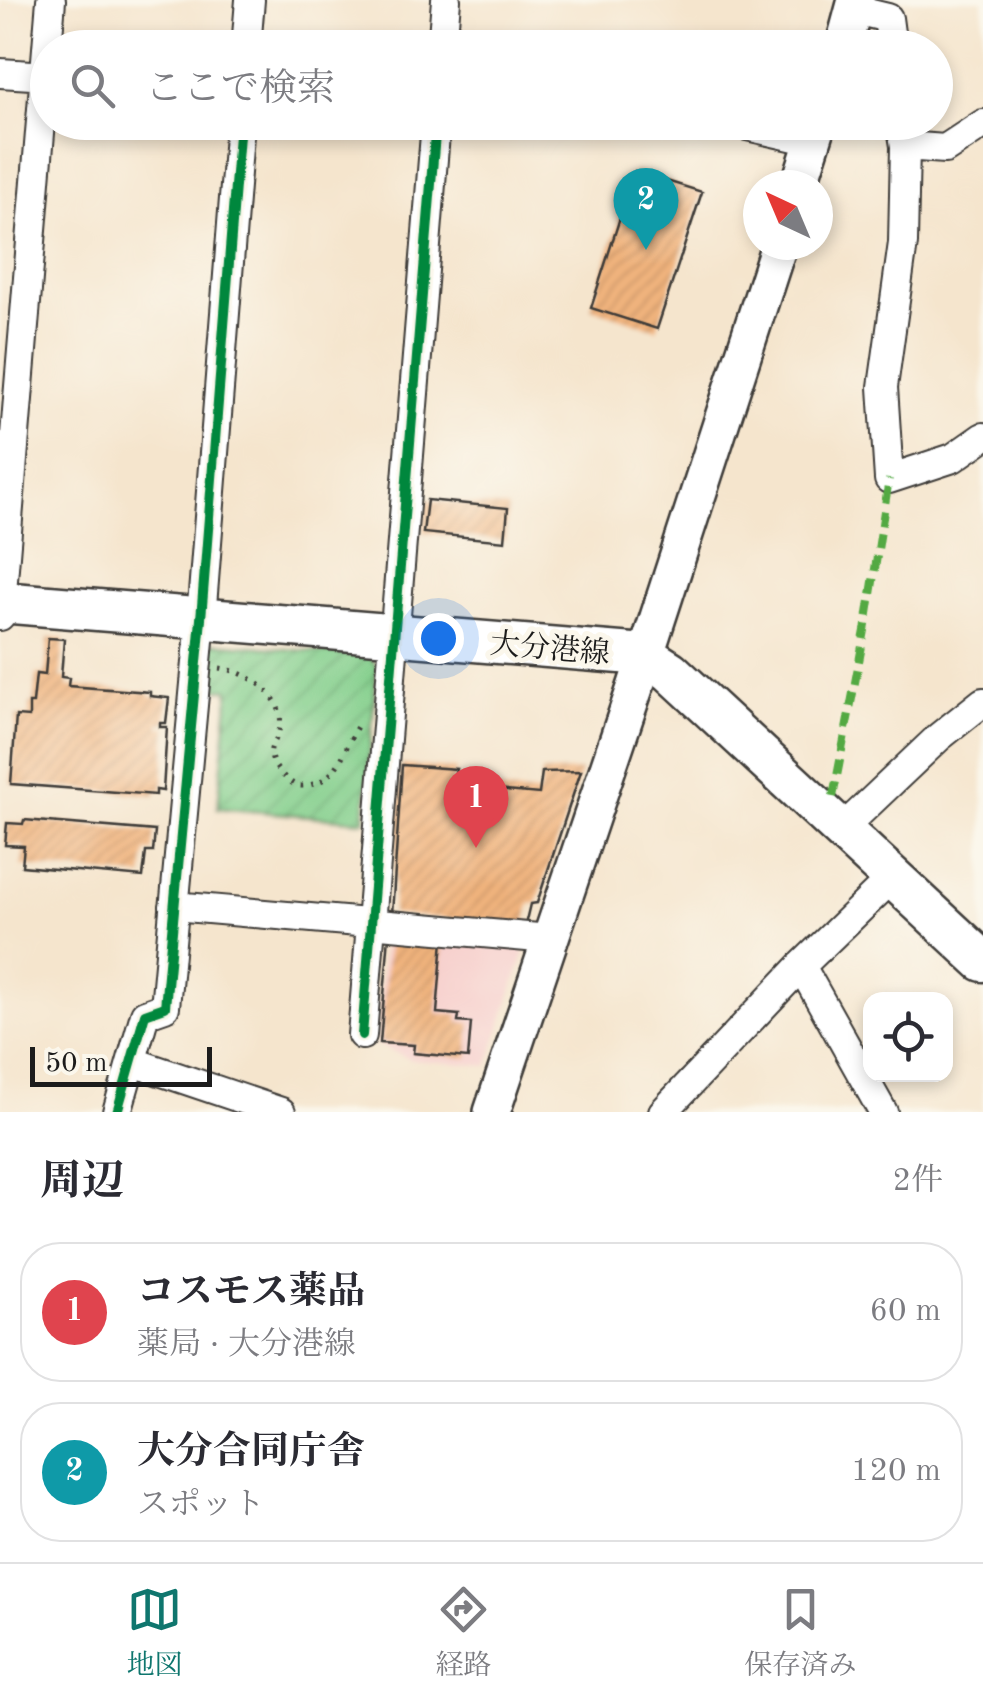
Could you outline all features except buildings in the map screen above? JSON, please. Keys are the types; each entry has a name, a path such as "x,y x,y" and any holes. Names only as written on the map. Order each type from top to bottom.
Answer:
{"main road":[{"name":"大分港線","path":"1,602 645,656 670,671 983,961"}],"street":[{"path":"49,30 51,0"},
{"path":"248,30 250,0"},
{"path":"444,30 446,0"},
{"path":"848,30 855,5 888,18 890,30"},
{"path":"0,74 30,75"},
{"path":"920,140 945,149 983,124"},
{"path":"0,620 41,140"},
{"path":"117,1112 145,1014 165,1007 201,619 239,140"},
{"path":"362,1035 435,140"},
{"path":"804,170 813,140"},
{"path":"903,140 904,244 883,387 888,478 954,458 983,437"},
{"path":"496,1111 774,260"},
{"path":"841,830 983,702"},
{"path":"663,1112 801,966 892,878"},
{"path":"174,906 550,939"},
{"path":"801,966 884,1112"},
{"path":"133,1062 281,1112"}],"path":[{"path":"197,665 227,669 254,680 273,697 278,706 280,732 270,755 292,785 304,786 328,778 361,720 388,717"}],"shaded area":[{"path":"384,931 521,942 525,951 488,1066 412,1060 377,1045"}],"green space":[{"path":"212,643 370,656 377,667 364,821 218,808 229,690 208,688"}],"marked path":[{"path":"833,797 889,479"}],"cycle path":[{"path":"117,1112 145,1014 165,1007 201,619 239,140"},
{"path":"362,1035 435,140"}],"place":[{"name":"大分合同庁舎","path":"646,250"},
{"name":"コスモス薬品","path":"476,848"}]}
